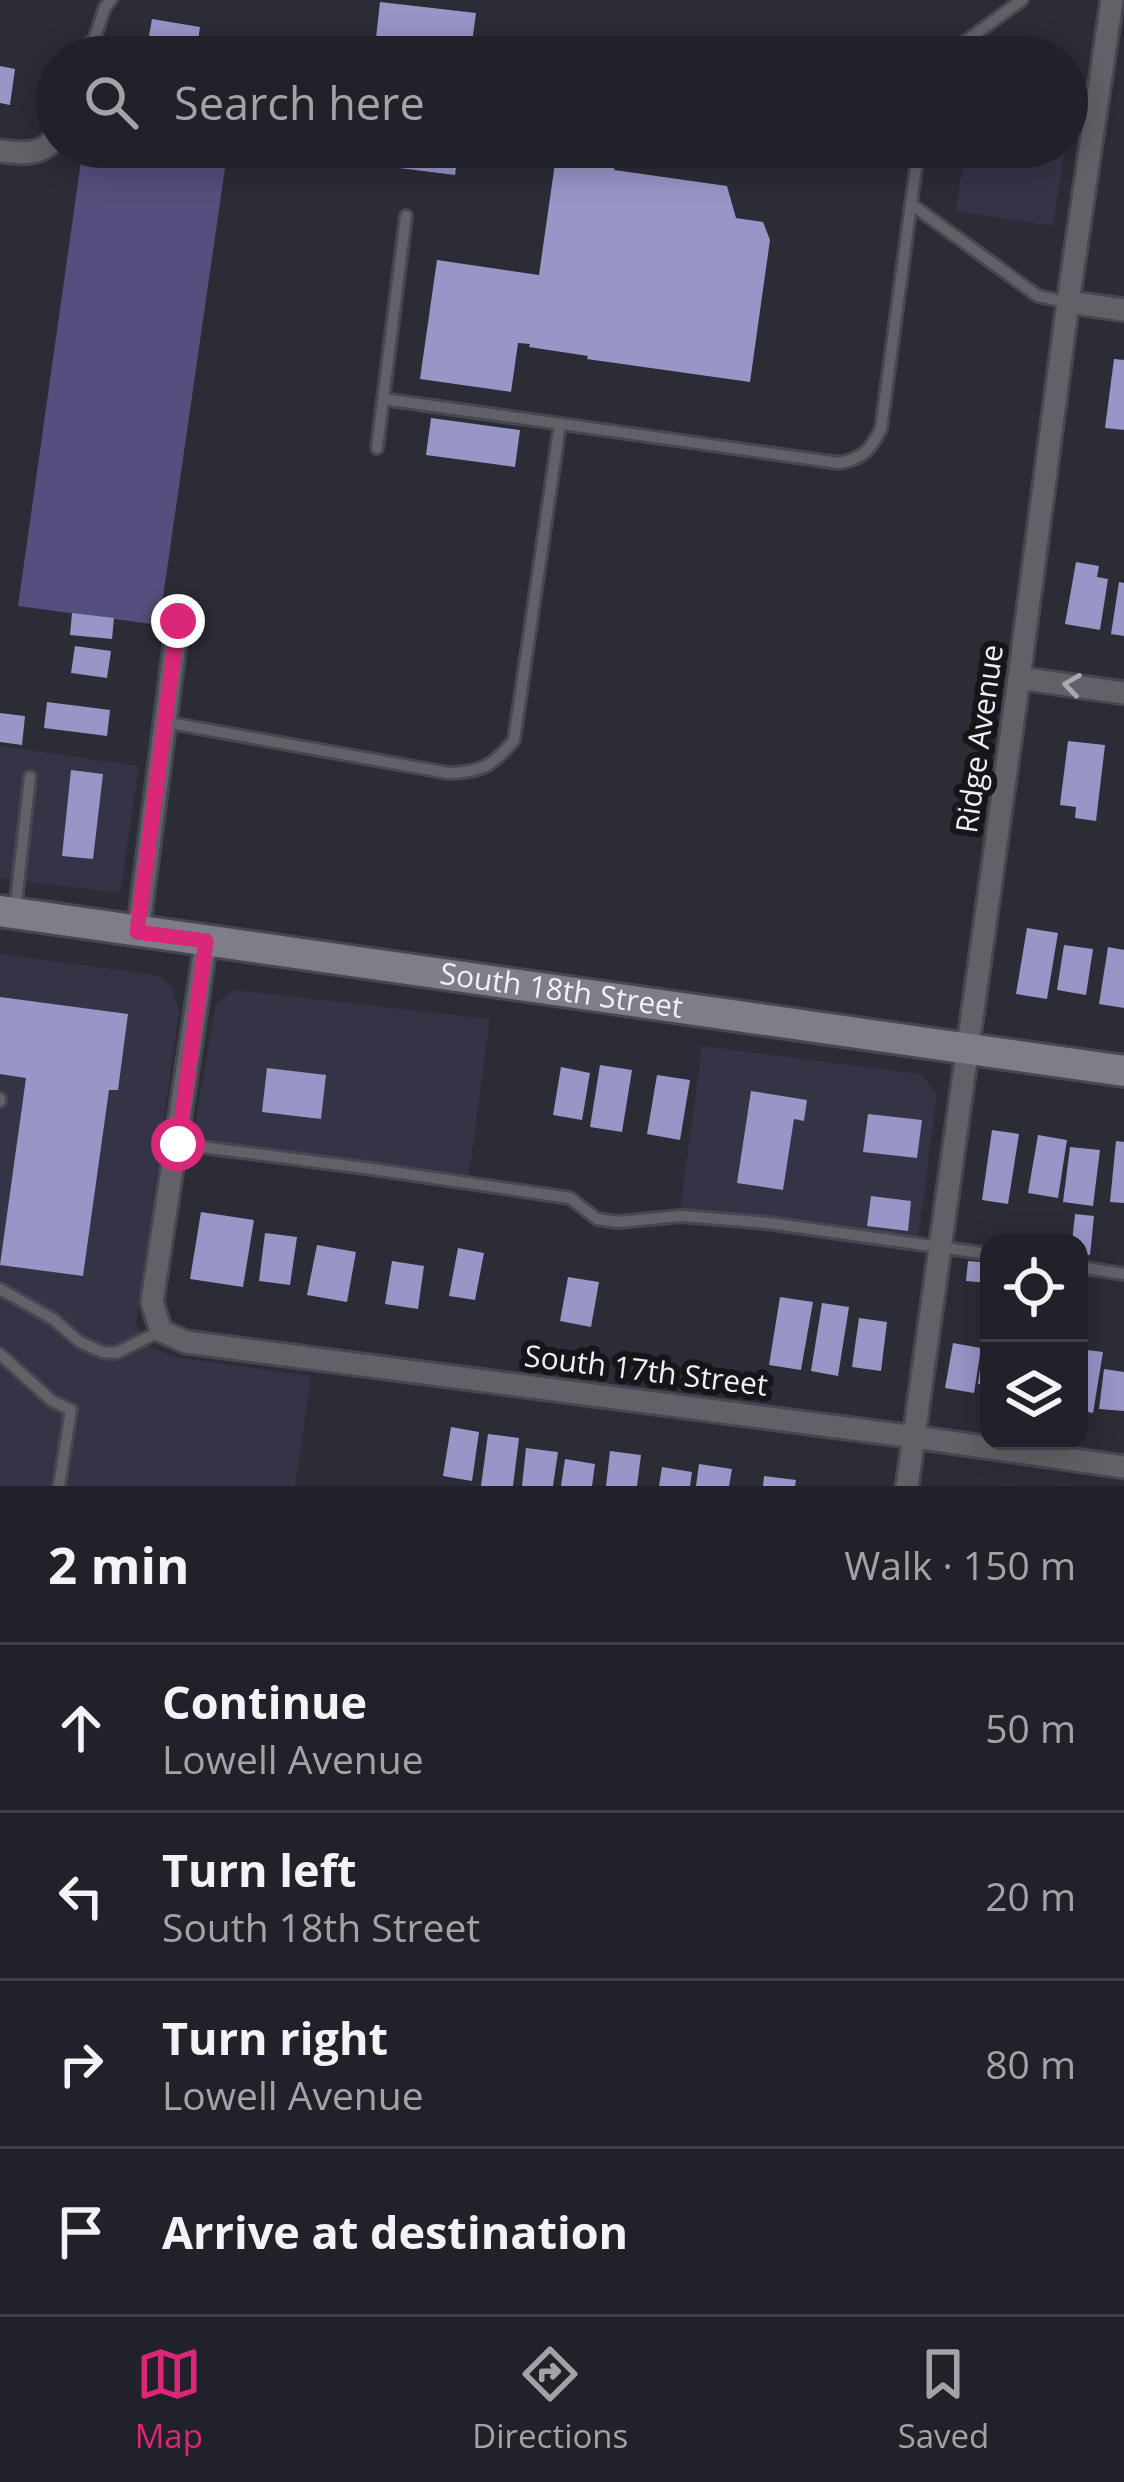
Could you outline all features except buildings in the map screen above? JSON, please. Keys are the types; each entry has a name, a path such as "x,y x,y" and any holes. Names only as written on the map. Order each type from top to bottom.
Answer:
{"main road":[{"name":"South 18th Street","path":"7,912 1124,1071"}],"street":[{"name":"Ridge Avenue","path":"1088,161 1112,0"},
{"path":"0,151 28,154 36,150"},
{"name":"Ridge Avenue","path":"907,1486 1087,168"},
{"path":"1067,302 1124,310"},
{"path":"137,932 178,621"},
{"path":"1019,678 1124,693"},
{"path":"161,1331 152,1302 206,941"},
{"name":"South 17th Street","path":"161,1331 186,1342 1124,1467"}],"lane":[{"path":"99,36 111,0"},
{"path":"973,36 1022,0"},
{"path":"383,399 839,463 856,460 870,451 880,429 916,168"},
{"path":"911,204 1038,296 1067,302"},
{"path":"377,448 406,215"},
{"path":"164,722 448,773 476,772 497,760 514,740 560,424"},
{"path":"7,912 30,777"},
{"path":"178,1144 570,1198 597,1219 619,1222 681,1216 769,1223 980,1252"},
{"path":"1088,1268 1124,1274"},
{"path":"0,1289 102,1352 116,1353 161,1331"},
{"path":"0,1354 52,1401 71,1410 59,1486"}],"shaded area":[{"path":"80,168 225,168 159,625 18,606"},
{"path":"962,168 1062,168 1053,226 956,211"},
{"path":"0,746 139,766 120,893 0,878"},
{"path":"0,954 156,975 172,987 179,1011 136,1323 145,1344 173,1357 311,1376 295,1486 0,1486"},
{"path":"234,990 490,1019 467,1189 190,1152 216,1004"},
{"path":"702,1046 920,1074 937,1094 916,1252 679,1220"}],"route":[{"path":"178,621 137,932 206,941 178,1144"}]}
